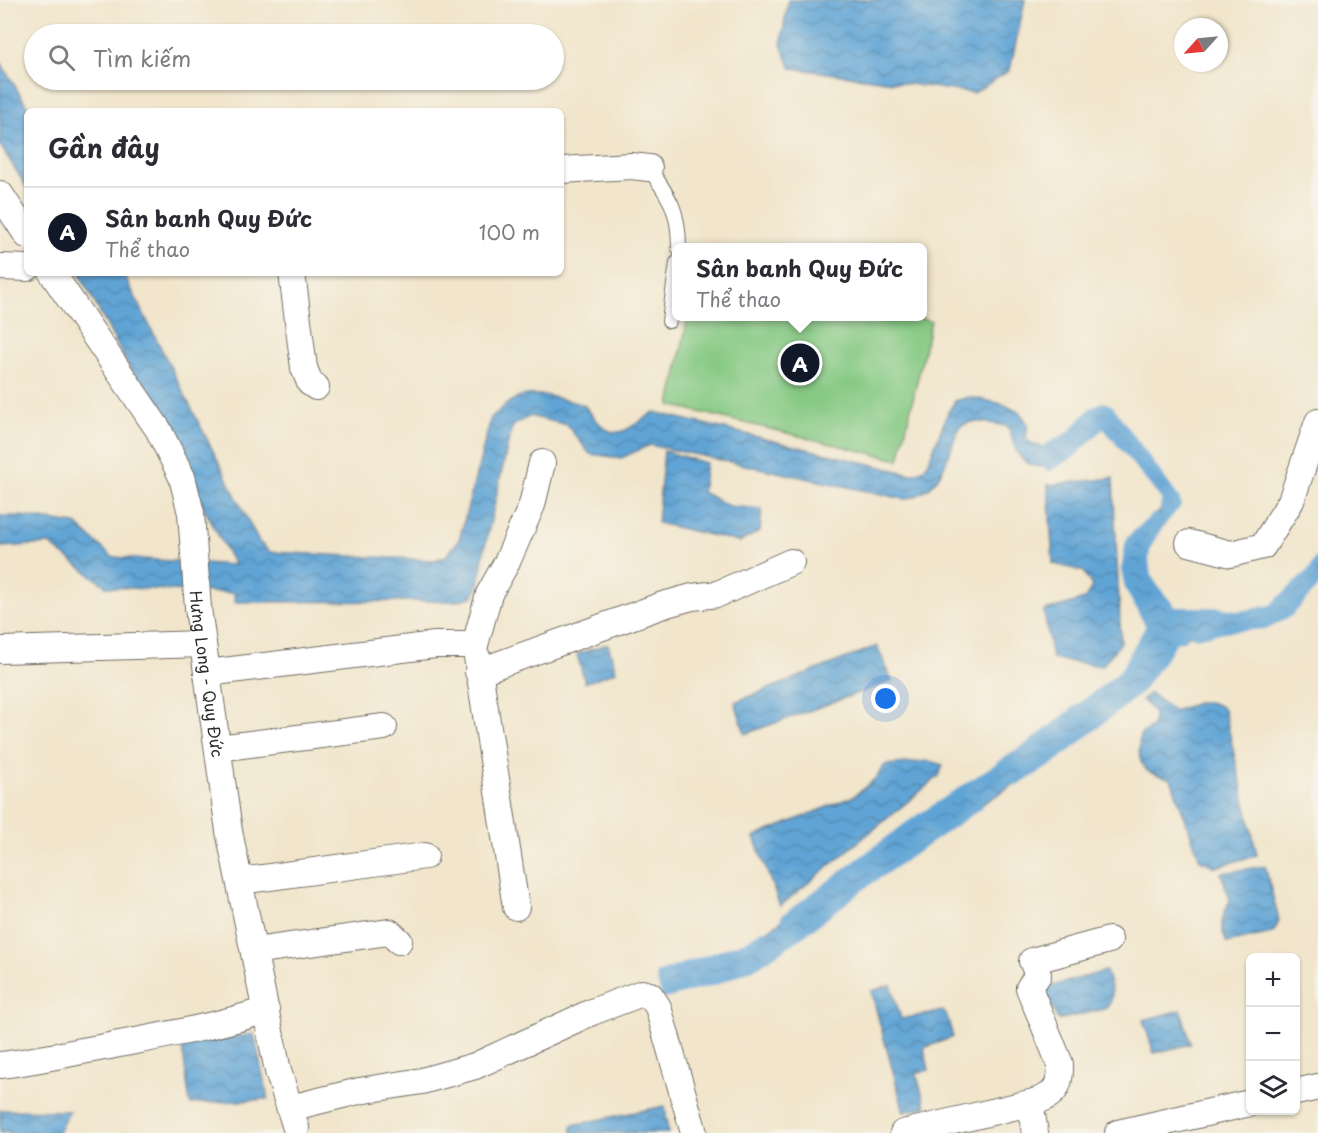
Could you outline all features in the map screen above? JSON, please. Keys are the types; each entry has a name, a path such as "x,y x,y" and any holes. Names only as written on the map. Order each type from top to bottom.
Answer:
{"street":[{"path":"564,170 631,166 649,168"},
{"path":"0,194 24,230"},
{"path":"0,267 24,268"},
{"name":"Hưng Long - Quy Đức","path":"54,276 158,429 182,477 191,513 198,608 230,831 278,1071 294,1123"},
{"path":"292,276 304,368 310,383 316,387"},
{"path":"1189,543 1231,554 1263,546 1291,501 1318,422"},
{"path":"516,907 475,645 489,594 507,562 532,505 542,463"},
{"path":"478,672 663,605 692,597 718,594 791,562"},
{"path":"0,650 203,644"},
{"path":"207,673 435,645 475,645"},
{"path":"218,748 384,727"},
{"path":"240,880 425,856"},
{"path":"254,951 389,932 399,941"},
{"path":"903,1133 1042,1100 1052,1094 1058,1086 1061,1074 1060,1064 1029,988 1038,975 1032,961 1109,940"},
{"path":"294,1123 359,1091 422,1081 475,1066 592,1012 642,993 650,995 658,1007 694,1133"},
{"path":"0,1065 30,1062 168,1036 223,1024 266,1010"},
{"path":"1300,1091 1318,1087"},
{"path":"1030,1103 1035,1133"},
{"path":"1118,1133 1246,1104"}],"lane":[{"path":"649,168 674,206 679,226 679,243"},
{"path":"669,321 672,299"}],"green space":[{"path":"687,321 931,321 899,460 670,405"}],"water":[{"path":"788,0 1025,0 1010,70 974,93 791,68 781,45"},
{"path":"0,61 28,108 24,108 24,183 0,145"},
{"path":"81,276 125,276 259,542 270,552 435,560 446,556 459,540 491,418 509,402 522,396 544,396 584,405 594,418 609,431 623,431 654,412 911,474 923,470 928,463 948,412 955,401 969,397 1003,404 1020,413 1028,424 1026,439 1034,445 1045,448 1071,435 1093,411 1103,406 1110,409 1176,500 1177,505 1157,529 1145,555 1145,565 1150,581 1174,611 1217,611 1241,615 1272,609 1313,571 1318,561 1318,582 1289,613 1267,625 1224,628 1175,638 1139,690 1051,761 962,817 863,885 799,935 759,962 714,981 665,995 660,976 746,945 790,915 911,824 1034,743 1122,675 1150,626 1129,588 1125,570 1130,540 1164,507 1166,499 1104,423 1066,457 1044,467 1033,466 1022,459 1016,451 1007,426 981,422 968,423 958,429 946,463 934,483 916,496 904,499 650,445 621,458 590,454 567,425 530,416 514,425 511,430 484,551 479,584 472,597 456,601 235,602 234,593 107,587 49,544 0,547 0,516 21,516 76,524 112,557 234,565"},
{"path":"664,451 706,463 702,492 728,506 762,509 760,531 740,542 657,523"},
{"path":"1113,478 1121,642 1102,666 1052,659 1044,611 1085,599 1092,586 1083,571 1053,564 1048,485"},
{"path":"608,644 616,671 585,683 577,654"},
{"path":"877,646 892,681 745,734 735,702"},
{"path":"1150,693 1174,711 1199,702 1211,703 1224,709 1257,855 1216,867 1200,860 1171,779 1148,771 1140,760 1140,735 1153,726 1154,713 1142,699"},
{"path":"929,761 943,765 939,776 780,906 754,837 854,796 876,778 885,765"},
{"path":"1265,866 1279,920 1276,928 1272,933 1227,943 1222,921 1230,900 1221,873"},
{"path":"1106,971 1112,992 1108,1005 1104,1009 1058,1020 1044,988"},
{"path":"891,985 901,1019 943,1011 947,1016 953,1037 924,1048 929,1070 916,1073 926,1107 904,1112 871,991"},
{"path":"1181,1010 1191,1044 1154,1053 1143,1020"},
{"path":"254,1034 268,1099 190,1104 182,1045"},
{"path":"665,1106 668,1133 572,1133 572,1125"},
{"path":"0,1110 69,1111 58,1133 0,1133"}],"waterway":[{"path":"1164,507 1166,499 1104,423 1072,454 1049,467 1045,449 1071,435 1093,411 1103,406 1110,409 1176,500 1177,505 1157,529 1145,555 1145,565 1150,581 1174,611 1217,611 1241,615 1272,609 1313,571 1318,561"},
{"path":"785,918 911,824 1034,743 1122,675 1150,626 1129,588 1125,570 1130,540 1154,518"},
{"path":"1195,634 1224,628 1267,625 1289,613 1318,582"},
{"path":"1016,782 1051,761 1139,690 1175,638 1183,637"},
{"path":"763,934 746,945 660,976 665,995 715,981 759,962 799,935 863,885 978,806"}],"place":[{"name":"Sân banh Quy Đức","path":"800,363"}]}
